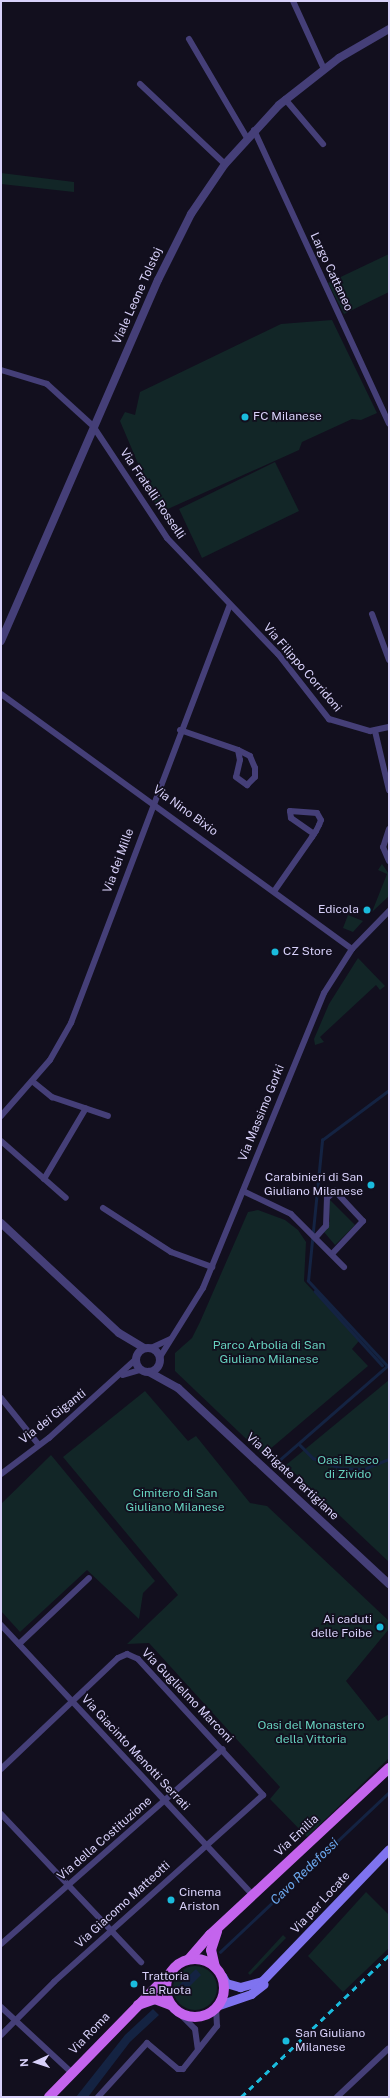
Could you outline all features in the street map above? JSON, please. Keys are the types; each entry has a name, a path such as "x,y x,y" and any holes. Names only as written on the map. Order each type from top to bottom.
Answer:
{"main road":[{"name":"Via Emilia","path":"189,1960 223,1923 389,1768"},
{"name":"Via per Locate","path":"218,2007 255,1992 389,1849"},
{"name":"Via Emilia","path":"215,1967 211,1944 223,1923"},
{"path":"189,1960 203,1960 215,1967 222,1976 224,1992 218,2007 196,2017 174,2007 166,1988 171,1972 189,1960"},
{"name":"Via Roma","path":"49,2097 135,2007 171,1972"},
{"name":"Via per Locate","path":"222,1976 231,1985 245,1988 271,1974"},
{"name":"Via Roma","path":"135,2007 152,2000 174,2007"}],"street":[{"path":"293,1 324,69"},
{"name":"Viale Leone Tolstoj","path":"1,641 93,426 177,239 225,164 254,130 285,99 324,69 389,29"},
{"path":"189,39 247,138"},
{"path":"140,84 225,164"},
{"path":"285,99 323,144"},
{"name":"Largo Cattaneo","path":"254,130 389,423"},
{"name":"Via Fratelli Rosselli","path":"1,370 46,384 93,426 164,534 230,605"},
{"name":"Via Filippo Corridoni","path":"230,605 282,658 332,721 375,731"},
{"name":"Via dei Mille","path":"1,1116 53,1055 71,1023 180,730 230,605"},
{"path":"372,614 389,660"},
{"name":"Via Nino Bixio","path":"1,694 153,801 275,890 352,949"},
{"path":"389,726 375,731 389,790"},
{"path":"180,730 238,750 250,756 255,768 255,777 247,784 236,777 240,762 238,750"},
{"path":"275,890 314,834 321,820 320,814 290,811 290,818 314,834"},
{"path":"389,829 383,847 389,861"},
{"name":"Via Massimo Gorki","path":"159,1360 196,1302 212,1267 315,1011 352,949 389,911"},
{"path":"32,1081 52,1097 108,1116"},
{"path":"1,1106 6,1110"},
{"path":"44,1178 86,1108"},
{"path":"1,1141 66,1198"},
{"path":"243,1191 283,1208 306,1226 344,1267"},
{"path":"316,1237 326,1226 327,1198 335,1191 364,1221 332,1254"},
{"path":"103,1208 171,1252 212,1267"},
{"path":"1,1223 119,1333 135,1359 139,1370"},
{"path":"119,1333 148,1348 135,1359"},
{"name":"Via Massimo Gorki","path":"148,1348 174,1335"},
{"name":"Via Brigate Partigiane","path":"148,1348 159,1360 178,1388 389,1584"},
{"name":"Via dei Giganti","path":"1,1474 118,1378 135,1359"},
{"path":"149,1372 159,1360"},
{"name":"Via Brigate Partigiane","path":"139,1370 149,1372 178,1388"},
{"name":"Via dei Giganti","path":"118,1378 139,1370"},
{"path":"1,1398 38,1444"},
{"path":"19,1644 89,1578"},
{"name":"Via Giacinto Menotti Serrati","path":"1,1624 206,1847 253,1895"},
{"name":"Via Guglielmo Marconi","path":"1,1769 71,1700 118,1658 130,1654 223,1749 263,1795"},
{"name":"Via della Costituzione","path":"1,1944 166,1802 223,1749"},
{"name":"Via Giacomo Matteotti","path":"1,2035 15,2020 110,1932 263,1795"},
{"path":"1,1814 110,1932 141,1962"},
{"path":"1,2007 72,2073"},
{"path":"174,2007 195,2029 198,2051"},
{"path":"98,2097 109,2082 147,2043 180,2070 198,2051 217,2026 218,2007"},
{"path":"337,2097 389,2048"}],"green space":[{"path":"1,173 74,182 74,192 1,184"},
{"path":"389,254 389,292 344,314 328,283"},
{"name":"FC Milanese","path":"332,320 377,413 361,420 352,419 302,442 299,450 159,513 120,421 125,412 135,415 140,392 281,324"},
{"path":"275,462 299,511 202,558 179,509"},
{"path":"382,864 389,874 389,896 372,912 387,874 378,870"},
{"path":"348,915 363,921 353,932 343,928"},
{"path":"358,958 385,986 380,990 376,985 320,1037 324,1042 315,1045 314,1039 329,1004"},
{"path":"329,1199 355,1225 335,1245 324,1232 330,1221"},
{"name":"Parco Arbolia di San Giuliano Milanese","path":"258,1210 285,1220 298,1230 306,1242 304,1281 359,1341 352,1349 368,1366 263,1455 175,1371 175,1353 192,1338 248,1212"},
{"name":"Oasi Bosco di Zivido","path":"389,1380 389,1562 286,1465"},
{"path":"145,1391 188,1441 196,1436 250,1503 267,1506 389,1621 389,1629 346,1681 378,1721 389,1714 389,1758 307,1837 270,1799 280,1787 149,1643 127,1644 178,1595 63,1457"},
{"path":"51,1455 155,1581 143,1593 139,1619 87,1570 20,1632 1,1611 1,1504"},
{"path":"366,1892 389,1915 389,1948 343,1992 308,1956"},
{"path":"283,1935 286,1938 250,1975 248,1973"},
{"path":"191,1966 199,1966 204,1967 211,1972 216,1979 216,1997 211,2004 204,2009 191,2010 183,2007 176,2000 173,1992 173,1984 176,1976 183,1969"}],"water":[{"path":"196,1969 201,1975 183,1993 176,1988"},
{"path":"153,2009 159,2015 130,2042 88,2097 76,2097 125,2035"}],"waterway":[{"path":"276,1463 387,1366 308,1281 322,1140 389,1090"},
{"path":"315,1291 382,1365"},
{"path":"299,1444 313,1458 340,1468 364,1469 389,1459"},
{"name":"Cavo Redefossi","path":"220,1952 389,1792"}],"railway":[{"path":"241,2097 389,1955"}],"place":[{"name":"FC Milanese","path":"245,417"},
{"name":"Edicola","path":"367,910"},
{"name":"CZ Store","path":"275,952"},
{"name":"Carabinieri di San Giuliano Milanese","path":"371,1185"},
{"name":"Ai caduti delle Foibe","path":"380,1627"},
{"name":"Cinema Ariston","path":"171,1900"},
{"name":"Trattoria La Ruota","path":"134,1984"},
{"name":"San Giuliano Milanese","path":"286,2041"}],"park label":[{"name":"Cimitero di San Giuliano Milanese","path":"175,1501"},
{"name":"Oasi del Monastero della Vittoria","path":"311,1733"}]}
